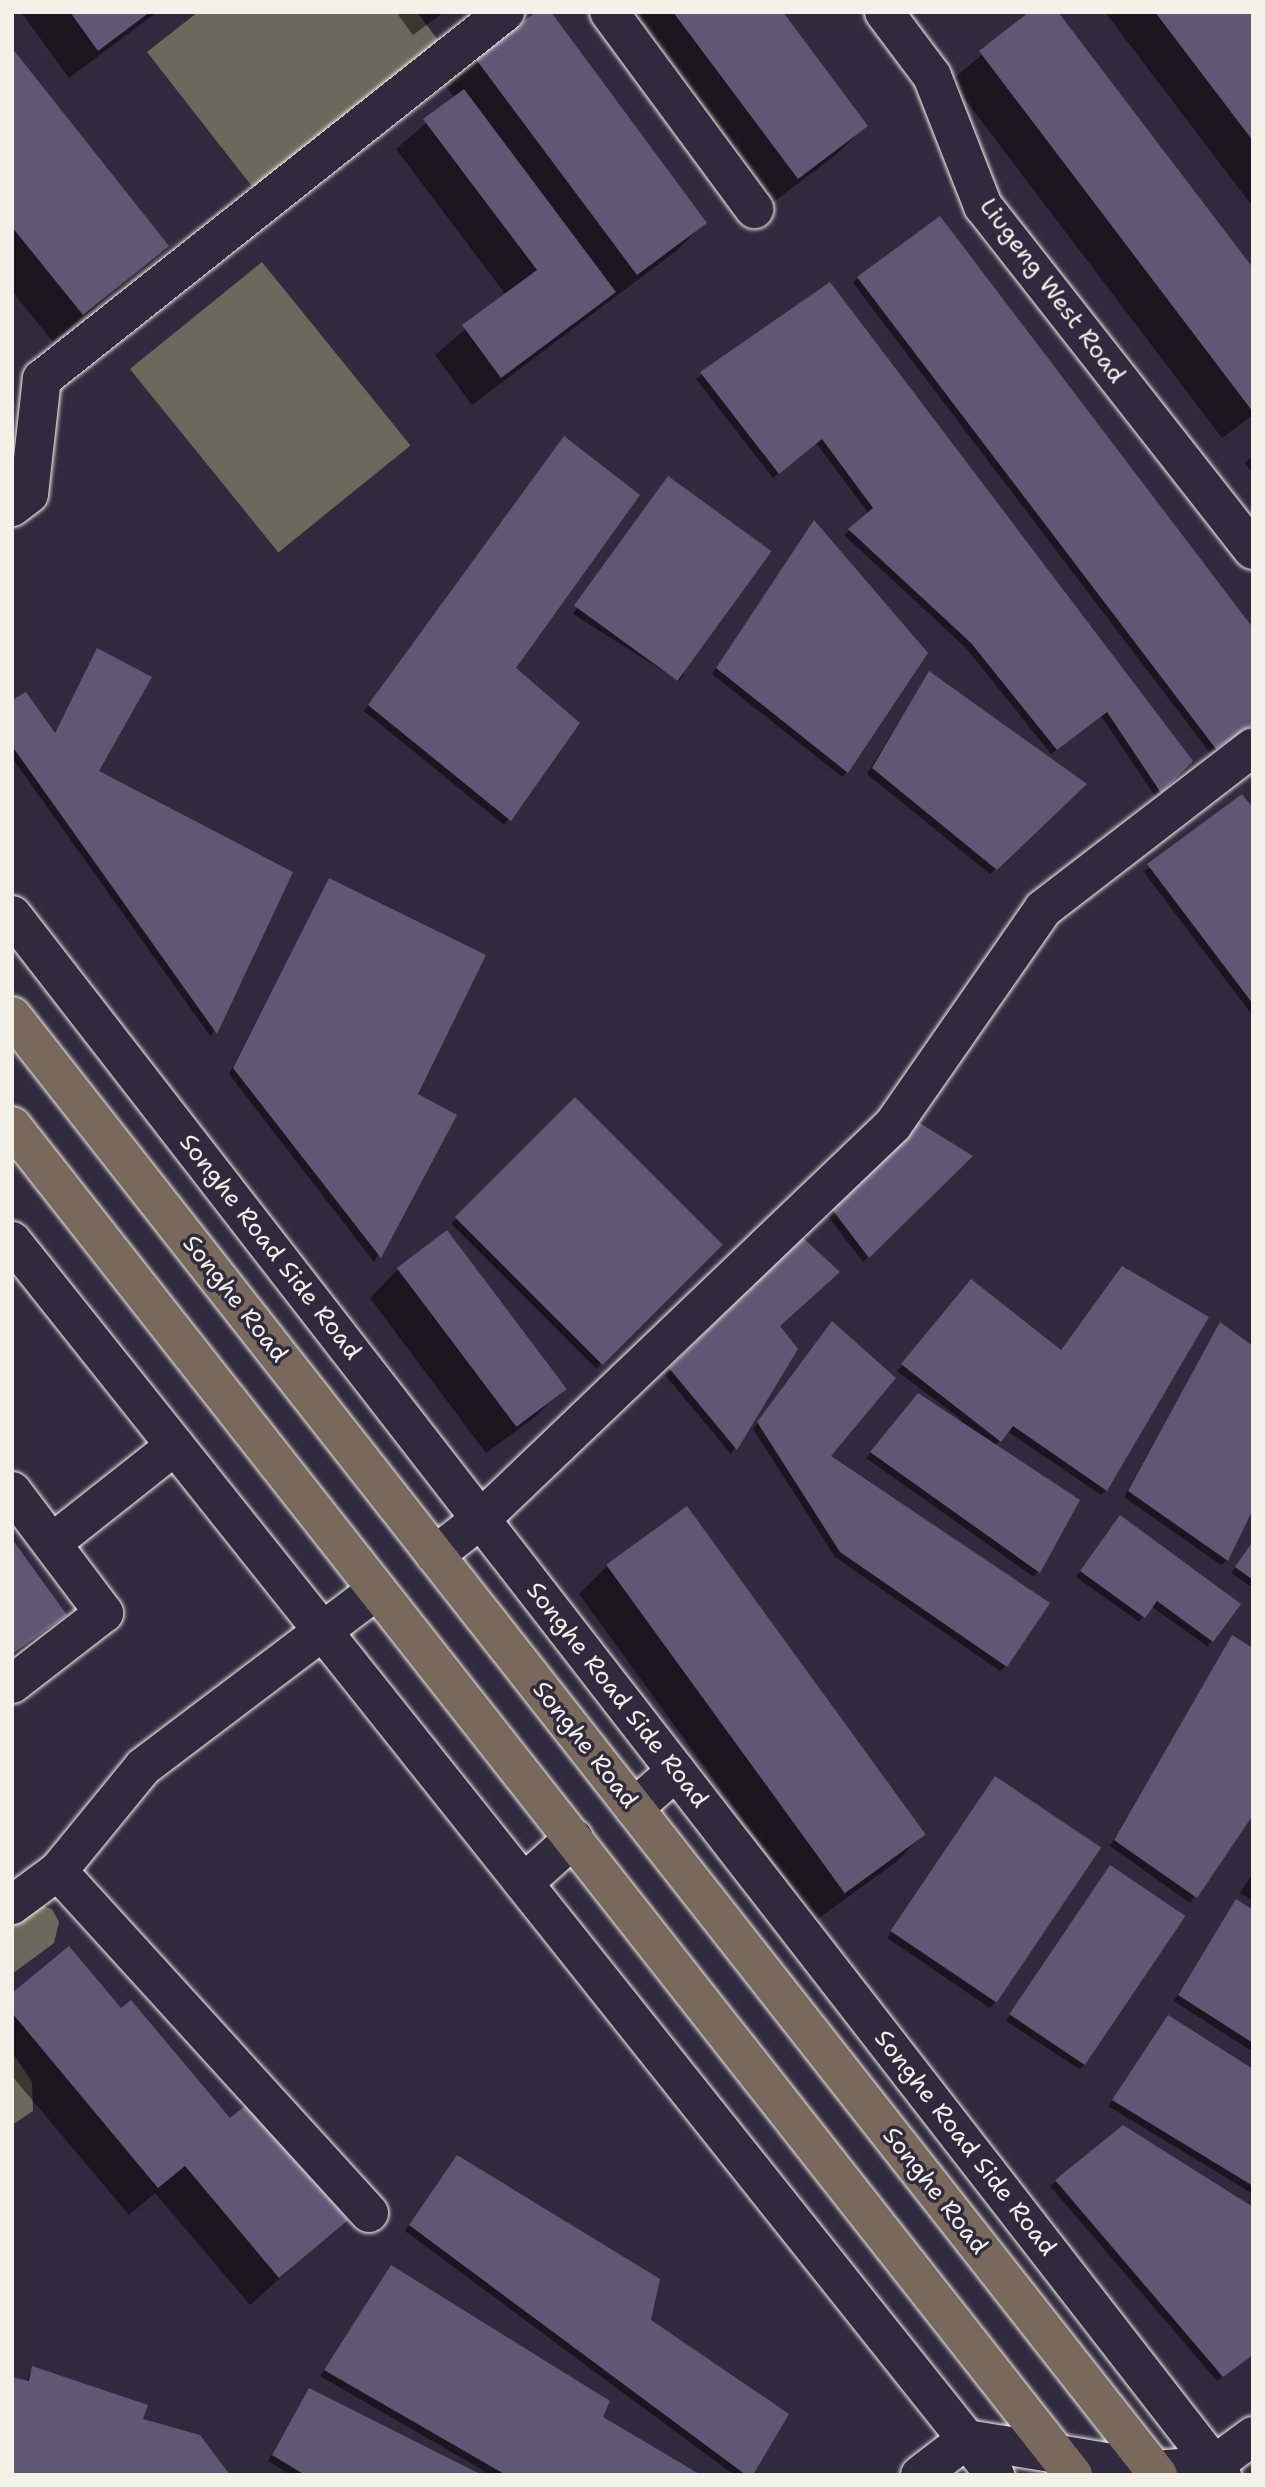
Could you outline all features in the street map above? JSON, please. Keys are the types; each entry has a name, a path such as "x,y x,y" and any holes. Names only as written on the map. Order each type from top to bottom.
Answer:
{"main road":[{"name":"Songhe Road","path":"12,1016 1156,2473"},
{"path":"12,1126 1066,2465"}],"street":[{"path":"12,507 29,494 42,379 505,12"},
{"path":"609,12 754,209"},
{"name":"Liugeng West Road","path":"884,12 932,76 983,206 1253,550"},
{"path":"435,1555 481,1519 892,1125 1044,909 1253,747"},
{"name":"Songhe Road Side Road","path":"12,915 1218,2470"},
{"path":"12,1241 995,2475"},
{"path":"52,1543 175,1446"},
{"path":"12,1491 104,1613 12,1684"},
{"path":"12,1905 58,1871 143,1767 324,1633 377,1590"},
{"path":"634,1808 676,1771"},
{"path":"524,1883 574,1838"},
{"path":"58,1871 369,2213"},
{"path":"967,2439 1066,2465 1156,2473 1218,2470 1253,2436"},
{"path":"920,2475 967,2439"}],"green space":[{"path":"198,12 417,12 441,44 254,189 147,52"},
{"path":"262,262 411,445 278,552 130,369"},
{"path":"36,1904 52,1909 59,1922 54,1943 12,1974 12,1923"},
{"path":"12,2052 32,2082 33,2111 12,2125"}],"building":[{"path":"70,12 150,12 98,51"},
{"path":"536,12 551,12 707,223 637,275 475,58"},
{"path":"673,12 783,12 868,126 798,179"},
{"path":"1029,12 1058,12 1253,268 1253,412 979,51"},
{"path":"1155,12 1253,12 1253,141"},
{"path":"12,48 169,246 83,315 12,227"},
{"path":"464,89 616,292 501,378 462,325 537,270 423,119"},
{"path":"940,216 1253,628 1253,724 1216,749 857,277"},
{"path":"830,282 1193,761 1161,793 1107,712 1057,750 971,643 848,529 873,508 822,439 779,474 700,372"},
{"path":"564,436 640,495 516,668 580,723 511,821 368,705"},
{"path":"668,476 772,551 678,681 574,605"},
{"path":"814,520 928,653 848,773 716,668"},
{"path":"97,648 152,677 99,771 293,872 217,1034 12,746 12,700 26,692 55,733"},
{"path":"929,671 1087,784 997,870 872,768"},
{"path":"1242,794 1253,808 1253,1004 1147,864"},
{"path":"329,878 486,955 418,1094 457,1115 381,1258 233,1068"},
{"path":"575,1097 723,1245 603,1365 455,1217"},
{"path":"918,1122 973,1156 869,1258 828,1204"},
{"path":"447,1230 567,1389 516,1427 397,1268"},
{"path":"802,1237 840,1272 780,1326 798,1349 737,1450 669,1368"},
{"path":"1122,1266 1209,1317 1107,1491 1013,1426 1001,1442 901,1364 971,1279 1061,1350"},
{"path":"832,1321 896,1378 831,1456 1050,1603 1007,1667 840,1552 757,1422"},
{"path":"1220,1322 1253,1346 1253,1509 1228,1561 1128,1491"},
{"path":"918,1393 1080,1500 1040,1573 870,1452"},
{"path":"687,1506 926,1834 845,1893 606,1565"},
{"path":"1120,1515 1241,1604 1213,1642 1157,1601 1145,1618 1080,1571"},
{"path":"12,1539 67,1615 12,1654"},
{"path":"1253,1541 1253,1580 1235,1567"},
{"path":"1232,1635 1253,1648 1253,1815 1197,1898 1114,1840"},
{"path":"995,1776 1101,1848 997,2003 890,1931"},
{"path":"1110,1865 1185,1916 1085,2065 1009,2014"},
{"path":"1236,1899 1253,1910 1253,2043 1178,1995"},
{"path":"69,1946 121,2008 131,2000 230,2118 250,2102 348,2220 279,2278 185,2166 158,2188 12,2013 12,1993"},
{"path":"1168,2015 1253,2069 1253,2186 1112,2100"},
{"path":"1123,2125 1253,2207 1253,2355 1223,2377 1055,2180"},
{"path":"457,2155 660,2279 651,2320 789,2414 753,2475 746,2475 409,2225"},
{"path":"391,2265 610,2401 603,2417 701,2475 506,2475 324,2370"},
{"path":"32,2366 148,2405 143,2419 200,2435 230,2475 12,2475 12,2377 29,2381"},
{"path":"309,2388 482,2475 305,2475 272,2455"}]}
